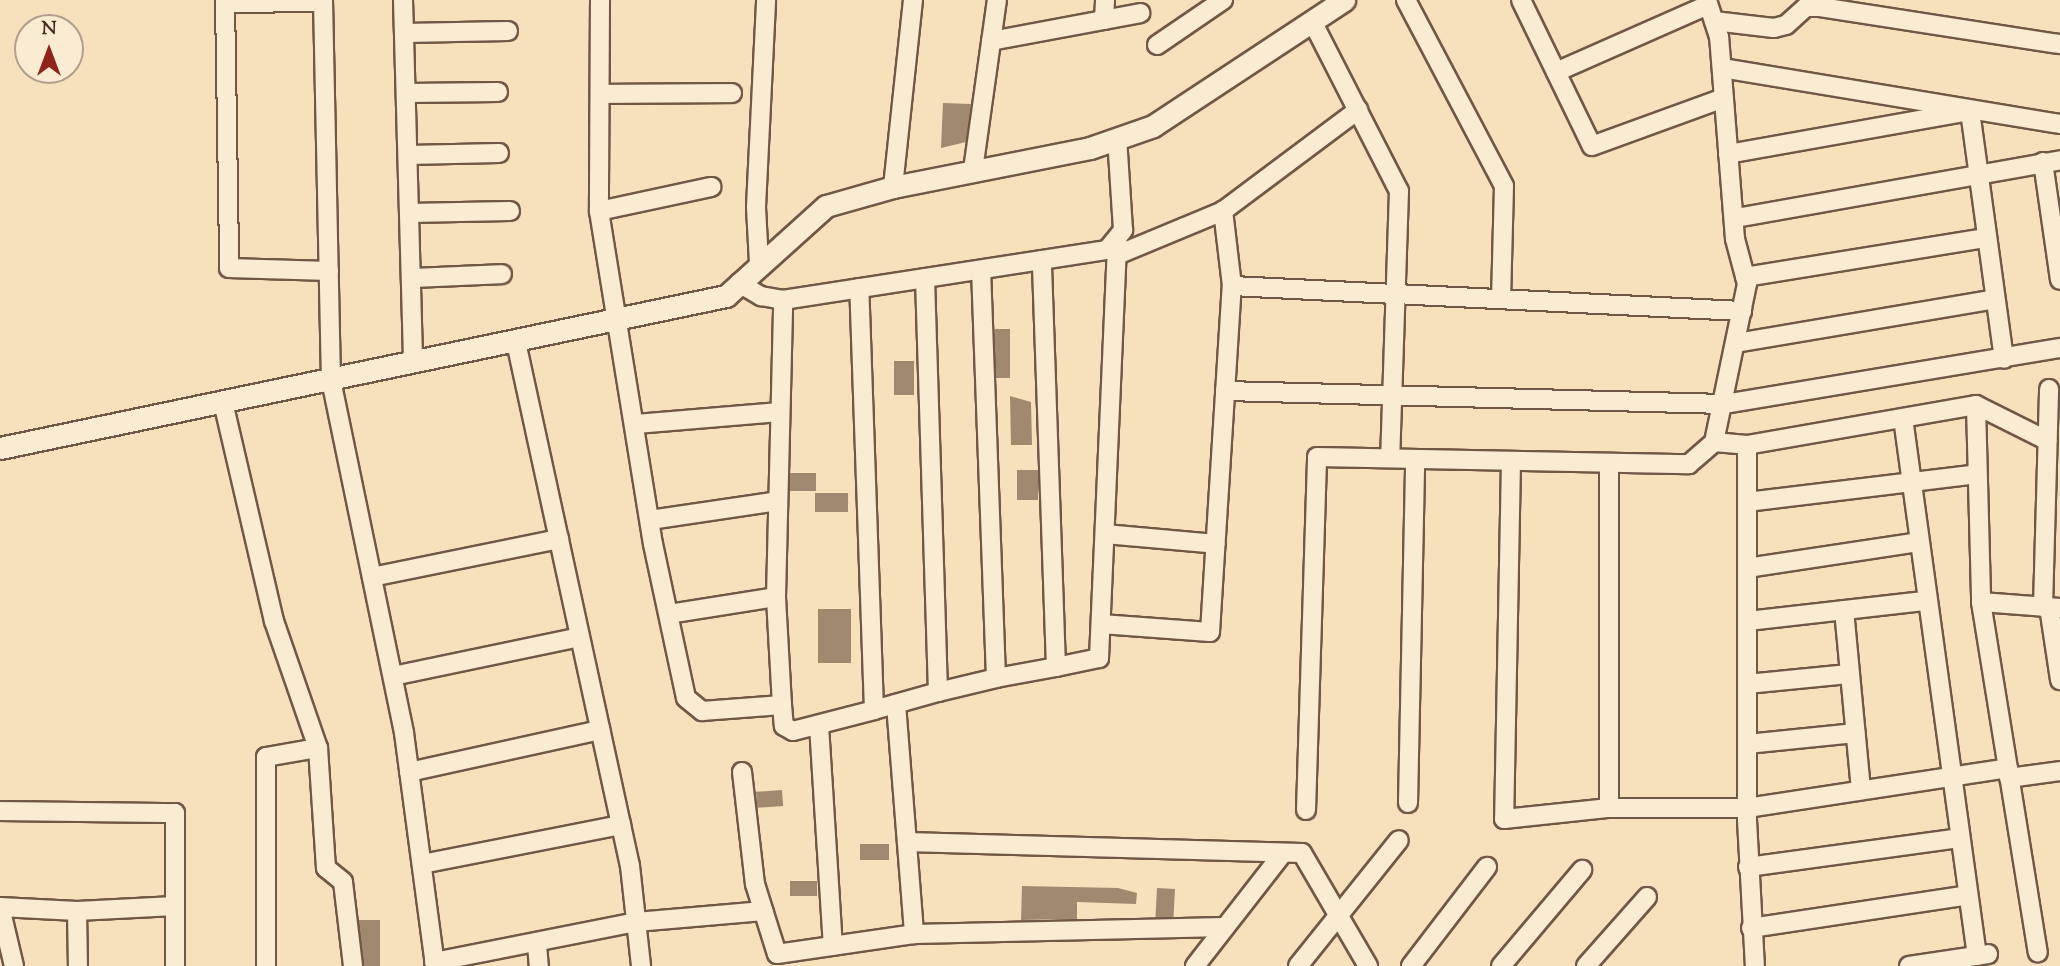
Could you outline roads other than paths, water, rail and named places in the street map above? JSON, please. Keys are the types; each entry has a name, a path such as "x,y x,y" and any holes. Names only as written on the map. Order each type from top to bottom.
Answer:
{"street":[{"path":"403,0 413,363"},
{"path":"600,0 599,211 620,321 650,520 668,614 692,707 782,705"},
{"path":"759,262 756,207 766,0"},
{"path":"892,187 913,0"},
{"path":"973,170 997,0"},
{"path":"1104,20 1105,0"},
{"path":"1157,46 1223,0"},
{"path":"0,448 620,321 726,296 759,262 826,206 892,187 1117,138 1153,126 1344,0"},
{"path":"1406,0 1504,186 1502,299"},
{"path":"329,271 229,268 225,2 323,1 329,271 331,380 393,676 410,772 434,964 537,945 636,922 764,911"},
{"path":"1526,2 1592,146 1724,98"},
{"path":"1556,72 1710,9 1774,28 1786,25 1806,7 1820,7 2060,44"},
{"path":"1306,810 1317,457 1689,464 1714,442 1726,404 1745,277 1728,154 1722,68 1710,9"},
{"path":"991,41 1140,13"},
{"path":"1312,21 1399,191 1390,458"},
{"path":"405,33 508,30"},
{"path":"1722,68 2060,124"},
{"path":"406,93 498,92"},
{"path":"600,93 732,93"},
{"path":"739,283 761,296 783,300 1107,250 1223,211 1358,110"},
{"path":"1728,154 1970,111"},
{"path":"1970,111 1976,174 2004,359"},
{"path":"783,300 776,597 782,705 788,731 996,678 1099,658 1117,246 1123,230 1117,138"},
{"path":"408,155 499,153"},
{"path":"1736,218 2051,161 2060,280"},
{"path":"599,211 711,187"},
{"path":"410,213 510,211"},
{"path":"1101,624 1210,632 1231,286 1223,211"},
{"path":"1745,277 1986,238"},
{"path":"1042,260 1056,667"},
{"path":"981,270 996,678"},
{"path":"411,278 502,274"},
{"path":"925,278 938,692"},
{"path":"1231,286 1742,311"},
{"path":"859,288 874,710"},
{"path":"1736,343 1995,299"},
{"path":"516,342 621,825 641,966"},
{"path":"1225,391 1726,404 2060,348"},
{"path":"2049,389 2051,607 2060,680"},
{"path":"223,402 274,621 318,748 326,868 344,882 353,966"},
{"path":"1714,442 1746,445 1976,405 2048,441"},
{"path":"1976,405 1981,602 2038,952"},
{"path":"636,424 780,412"},
{"path":"1903,418 1924,601 1959,838 1968,895 1983,955 1909,966"},
{"path":"1746,445 1746,808 1755,966"},
{"path":"1408,803 1415,459"},
{"path":"1511,461 1504,820 1609,808 1746,808 1950,776 2060,771"},
{"path":"1609,463 1609,808"},
{"path":"1746,502 1977,474"},
{"path":"650,520 778,501"},
{"path":"1105,534 1216,544"},
{"path":"372,577 559,539"},
{"path":"1746,568 1918,542"},
{"path":"668,614 776,597"},
{"path":"1748,621 1924,601"},
{"path":"1981,602 2051,607"},
{"path":"1844,610 1861,790"},
{"path":"393,676 580,638"},
{"path":"1746,684 1849,674"},
{"path":"896,704 914,934"},
{"path":"819,725 833,946"},
{"path":"410,772 600,730"},
{"path":"1746,744 1855,733"},
{"path":"266,966 266,757 318,748"},
{"path":"742,772 755,884 777,954 914,934 1225,927"},
{"path":"0,811 175,813 175,966"},
{"path":"422,864 621,825"},
{"path":"1748,867 1959,838"},
{"path":"1298,966 1340,918 1399,840"},
{"path":"907,842 1302,853 1368,966"},
{"path":"1195,966 1283,853"},
{"path":"1411,966 1487,867"},
{"path":"1501,966 1582,870"},
{"path":"1751,928 1968,895"},
{"path":"1586,966 1647,897"},
{"path":"14,966 0,907 77,911 175,905"},
{"path":"77,911 78,966"},
{"path":"537,945 539,966"}]}
